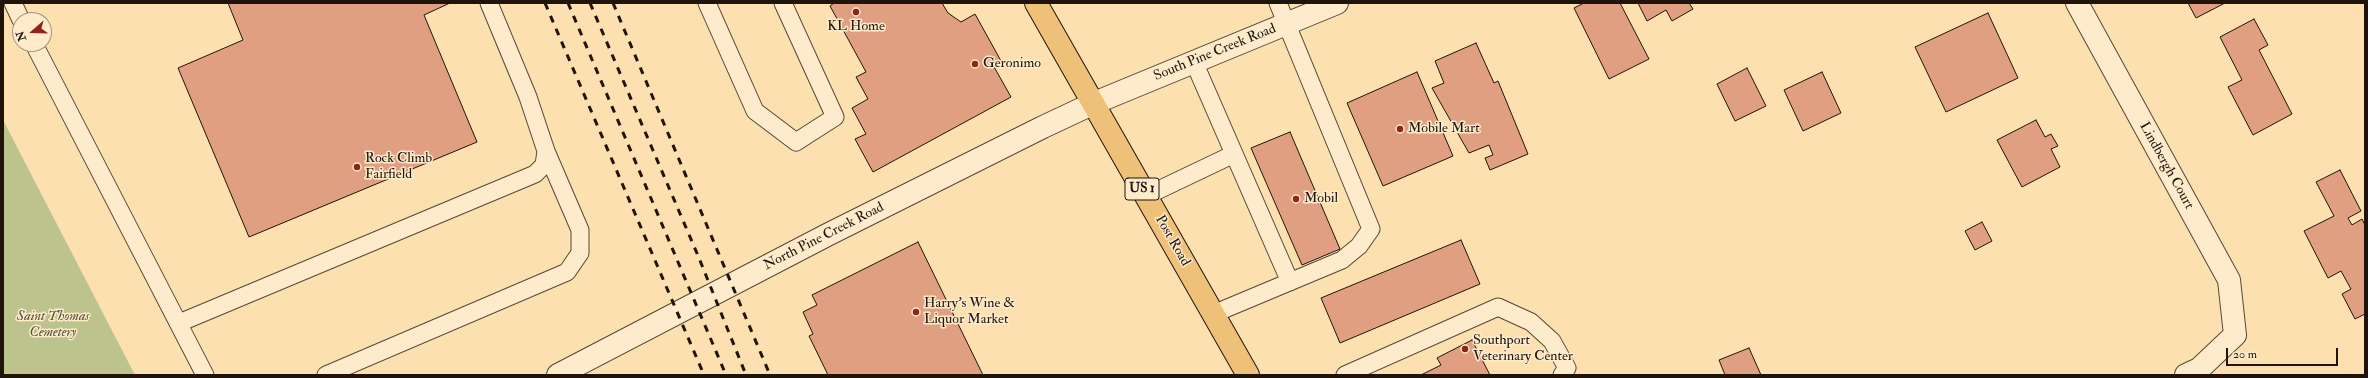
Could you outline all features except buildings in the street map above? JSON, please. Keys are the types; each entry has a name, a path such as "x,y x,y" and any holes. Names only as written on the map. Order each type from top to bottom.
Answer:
{"main road":[{"name":"Post Road","path":"1036,3 1092,104 1248,375"}],"street":[{"name":"South Pine Creek Road","path":"1092,104 1337,3"},
{"name":"Lindbergh Court","path":"2077,3 2229,280 2235,335 2199,370 2186,375"},
{"name":"North Pine Creek Road","path":"558,375 588,369 829,234 1092,104"}],"lane":[{"path":"12,3 17,12"},
{"path":"326,375 567,272 580,253 580,230 546,151 528,97 488,3"},
{"path":"707,3 756,111 796,142 834,117 783,3"},
{"path":"1213,314 1342,260 1359,246 1372,229 1278,3"},
{"path":"38,52 205,375"},
{"path":"1194,62 1290,282"},
{"path":"178,323 535,174 544,166 546,151"},
{"path":"1146,196 1234,154"},
{"path":"1345,375 1498,307 1531,322 1552,341 1567,368 1562,375"}],"green space":[{"name":"Saint Thomas Cemetery","path":"3,120 135,375 3,375"}],"railway":[{"path":"545,3 704,375"},
{"path":"568,3 726,375"},
{"path":"590,3 699,258 746,375"},
{"path":"613,3 770,375"}],"place":[{"name":"KL Home","path":"856,12"},
{"name":"Geronimo","path":"975,64"},
{"name":"Mobile Mart","path":"1400,129"},
{"name":"Rock Climb Fairfield","path":"357,167"},
{"name":"Mobil","path":"1296,199"},
{"name":"Harry's Wine & Liquor Market","path":"916,312"},
{"name":"Southport Veterinary Center","path":"1465,349"}]}
